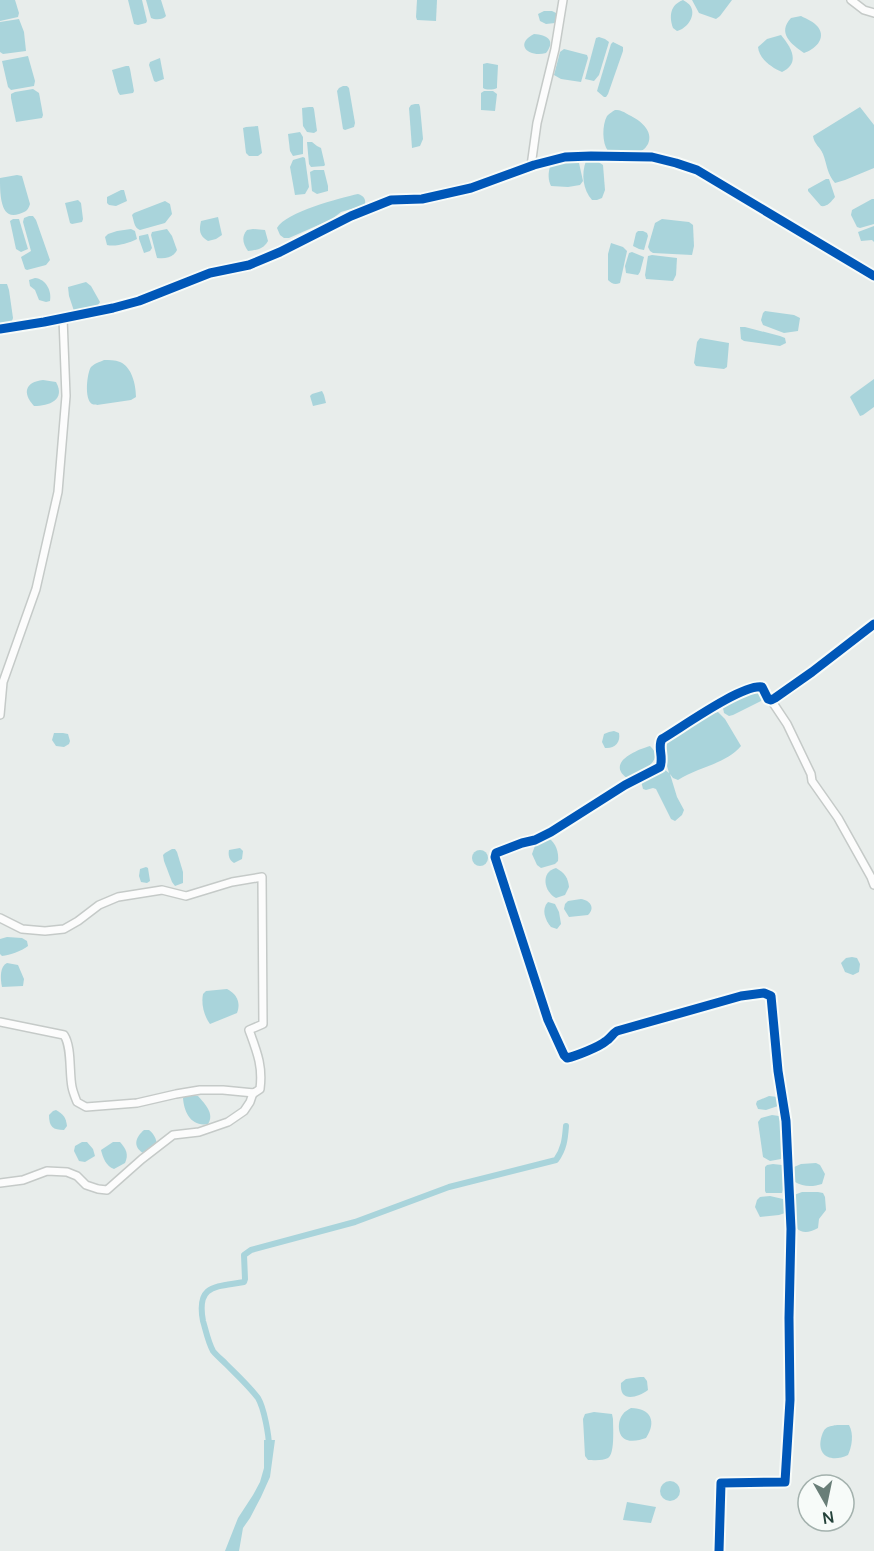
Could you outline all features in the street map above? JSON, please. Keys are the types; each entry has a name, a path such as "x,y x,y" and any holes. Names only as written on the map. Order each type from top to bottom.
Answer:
{"street":[{"path":"531,166 537,123 555,49 563,0"},
{"path":"853,1 864,10 874,13"},
{"path":"0,329 139,301 210,273 249,265 351,216 391,200 422,199 471,188 531,166 566,157 652,158 697,170 874,276"},
{"path":"0,715 3,682 36,589 58,492 66,396 63,318"},
{"path":"771,700 812,672 874,624"},
{"path":"719,1551 721,1483 785,1482 790,1400 791,1229 786,1121 778,1071 771,996 764,993 741,996 617,1031 611,1034 606,1041 567,1058 548,1020 495,857 496,853 551,832 625,785 660,766 662,739 726,700 758,686 762,687 768,699 780,712 811,774 812,781 838,818 874,885"},
{"path":"0,918 22,929 45,931 64,929 99,905 118,897 162,890 186,896 232,882 262,877 263,1024 249,1030 260,1061 262,1075 260,1089 253,1093 200,1090 137,1103 86,1107 77,1102 72,1088 68,1042 64,1035 0,1022"},
{"path":"0,1183 23,1180 47,1171 67,1172 77,1176 86,1185 107,1190 173,1135 199,1132 228,1122 244,1110 253,1093"}],"water":[{"path":"0,0 15,0 18,17 0,21"},
{"path":"128,0 142,0 146,23 134,24"},
{"path":"146,0 161,0 166,16 159,19 151,18"},
{"path":"417,0 437,0 436,21 417,20"},
{"path":"683,0 690,6 692,15 687,25 677,31 673,28 671,15 675,5"},
{"path":"692,0 732,0 716,19 699,13"},
{"path":"544,11 556,13 555,23 546,24 540,21 538,14"},
{"path":"801,16 816,25 821,36 815,47 804,53 790,42 785,29 791,18"},
{"path":"19,19 24,32 26,51 3,54 0,52 0,22"},
{"path":"534,34 549,39 550,45 546,53 534,54 526,50 525,42"},
{"path":"781,35 791,50 793,60 782,72 767,62 758,47 767,39"},
{"path":"599,37 609,42 599,75 594,81 585,79 596,38"},
{"path":"613,42 623,47 623,51 608,94 604,97 597,91"},
{"path":"564,49 587,55 581,82 561,79 554,75 560,52"},
{"path":"28,56 35,81 34,86 11,90 8,87 2,61"},
{"path":"160,58 164,79 156,82 149,65 150,62"},
{"path":"483,64 498,65 497,88 495,89 483,88"},
{"path":"126,66 130,69 134,91 120,95 112,70"},
{"path":"343,86 349,88 355,123 354,127 345,130 337,91"},
{"path":"33,89 39,93 42,118 16,122 11,94"},
{"path":"493,91 497,94 495,111 481,110 481,93"},
{"path":"419,104 420,107 423,139 420,146 412,148 409,108"},
{"path":"313,107 317,131 314,133 307,132 303,126 302,108"},
{"path":"860,107 874,125 874,168 835,183 813,136"},
{"path":"615,110 633,117 648,130 648,144 644,149 629,154 608,151 603,134 604,124 607,116"},
{"path":"258,126 262,153 258,156 249,156 246,153 243,128"},
{"path":"300,132 303,137 303,154 293,156 290,151 288,134"},
{"path":"307,142 312,142 321,148 324,166 311,167"},
{"path":"303,157 309,187 305,194 295,195 290,167 293,160"},
{"path":"571,161 579,163 583,181 580,185 551,186 550,167"},
{"path":"586,161 597,161 603,165 605,190 602,198 597,200 592,200 585,187"},
{"path":"324,170 328,191 317,194 312,191 310,172"},
{"path":"22,176 30,204 25,212 13,215 5,210 2,204 0,178"},
{"path":"829,179 835,197 827,205 821,206 808,189"},
{"path":"124,190 127,201 116,206 109,205 107,197"},
{"path":"358,194 364,198 365,205 341,212 332,219 289,238 280,235 277,228 291,216 314,206"},
{"path":"874,199 874,224 857,227 851,215 852,210"},
{"path":"78,200 81,203 83,219 82,222 72,224 65,203"},
{"path":"165,201 170,204 172,214 165,223 140,230 136,228 132,215 134,213"},
{"path":"33,216 36,220 50,260 46,265 27,270 21,257 31,251 23,222 24,218"},
{"path":"218,217 222,235 208,241 200,232 201,221"},
{"path":"19,219 28,249 21,252 16,249 10,221"},
{"path":"662,219 689,222 693,225 692,255 650,251 648,247 655,223"},
{"path":"874,226 874,242 872,240 861,241 858,232"},
{"path":"131,229 135,231 137,239 122,244 107,245 105,237 108,234"},
{"path":"167,229 177,250 168,257 157,258 152,232"},
{"path":"247,230 265,230 268,241 260,249 248,251 243,238"},
{"path":"638,231 647,233 648,236 644,250 633,246"},
{"path":"148,234 152,248 144,253 139,236"},
{"path":"611,243 627,251 620,283 617,284 608,280 608,254"},
{"path":"629,253 644,257 638,275 626,273 625,266"},
{"path":"648,256 677,258 676,275 673,281 646,279"},
{"path":"35,278 47,286 50,301 39,300 35,290 30,286 29,280"},
{"path":"86,282 91,286 100,302 98,305 74,311 68,287"},
{"path":"0,284 7,284 13,318 4,326 0,325"},
{"path":"765,311 800,318 798,331 784,333 763,325 761,320"},
{"path":"740,327 780,336 785,338 786,343 780,346 744,341 741,339"},
{"path":"700,338 729,343 727,367 724,369 696,366 694,363 697,342"},
{"path":"104,360 118,361 128,368 134,382 136,397 131,400 97,405 89,401 87,380 91,367"},
{"path":"874,379 874,407 860,416 850,397"},
{"path":"43,380 56,382 59,393 54,401 34,406 28,397 27,389 32,383"},
{"path":"322,391 326,403 313,406 310,396"},
{"path":"761,690 764,698 761,701 733,715 729,716 724,713 723,708 735,698 745,693"},
{"path":"718,712 725,719 741,746 728,757 678,780 670,774 677,797 684,810 675,821 671,819 656,789 643,789 641,781 664,769 669,773 664,751 668,740 689,725"},
{"path":"614,731 619,733 618,742 614,746 605,748 602,742 604,734"},
{"path":"54,733 68,734 69,744 64,747 56,746 52,740"},
{"path":"650,746 654,751 654,760 631,778 627,778 621,772 621,762 631,754"},
{"path":"548,838 556,848 558,861 541,868 532,854 536,843"},
{"path":"240,848 243,851 242,859 234,863 229,857 229,850"},
{"path":"172,849 177,852 183,872 183,883 175,886 163,855"},
{"path":"480,850 488,858 480,866 472,858"},
{"path":"146,867 150,881 147,883 141,882 139,876 140,869"},
{"path":"556,868 566,876 569,887 565,895 556,898 547,887 546,878 551,870"},
{"path":"581,899 590,904 591,909 588,915 569,917 564,909 565,904 568,901"},
{"path":"548,902 555,904 559,912 561,924 557,929 551,927 546,918 544,911"},
{"path":"22,938 27,941 28,946 23,950 2,956 0,939"},
{"path":"846,958 857,958 860,964 859,972 853,975 845,972 841,963"},
{"path":"7,963 18,965 24,979 23,986 2,987 1,973"},
{"path":"227,989 237,999 239,1006 237,1013 210,1024 202,1002 203,994 206,991"},
{"path":"186,1095 198,1096 206,1106 210,1113 208,1124 193,1121 184,1103 183,1098"},
{"path":"769,1096 778,1097 780,1102 778,1106 766,1110 758,1109 757,1101"},
{"path":"56,1110 66,1120 67,1126 64,1130 51,1125 49,1115"},
{"path":"779,1116 781,1120 783,1151 781,1159 770,1161 763,1157 758,1122 761,1118"},
{"path":"144,1130 152,1133 157,1145 143,1153 137,1147 136,1141"},
{"path":"87,1142 95,1156 85,1162 79,1161 74,1151 75,1146"},
{"path":"113,1142 120,1142 127,1154 125,1163 114,1169 105,1161 101,1150"},
{"path":"816,1163 820,1165 825,1174 822,1184 808,1186 795,1182 794,1167"},
{"path":"773,1164 782,1165 784,1186 782,1193 766,1193 765,1191 765,1167"},
{"path":"802,1192 823,1193 825,1197 826,1210 819,1219 818,1228 810,1232 798,1229 792,1217 794,1195"},
{"path":"770,1196 783,1199 786,1206 785,1213 760,1217 755,1207 757,1200 760,1197"},
{"path":"644,1377 648,1390 634,1397 623,1394 621,1383 626,1379"},
{"path":"631,1408 643,1410 650,1417 651,1427 646,1438 632,1441 621,1436 619,1428 621,1417"},
{"path":"594,1412 612,1414 613,1419 612,1451 608,1458 603,1460 588,1460 585,1456 583,1419 585,1414"},
{"path":"849,1425 852,1436 851,1448 848,1455 830,1458 823,1453 820,1442 827,1428"},
{"path":"264,1440 275,1440 270,1477 243,1528 239,1551 225,1551 238,1518 260,1482 264,1468"},
{"path":"670,1481 677,1484 680,1491 677,1498 670,1501 663,1498 660,1491 663,1484"},
{"path":"627,1502 656,1507 651,1523 623,1520"}],"waterway":[{"path":"269,1447 266,1422 258,1398 213,1351 210,1344 202,1309 206,1294 217,1287 244,1282 244,1255 251,1250 355,1222 449,1187 556,1160 564,1144 566,1126"}],"cycle path":[{"path":"0,329 44,322 139,301 210,273 249,265 351,216 391,200 422,199 471,188 534,165 565,157 652,157 697,170 874,276"},
{"path":"719,1551 721,1483 785,1482 790,1400 791,1229 786,1121 778,1071 771,996 764,993 741,996 617,1031 598,1046 567,1058 548,1020 495,857 496,853 551,832 625,785 660,767 662,739 712,708 753,688 762,687 768,699 775,698 874,624"}]}
